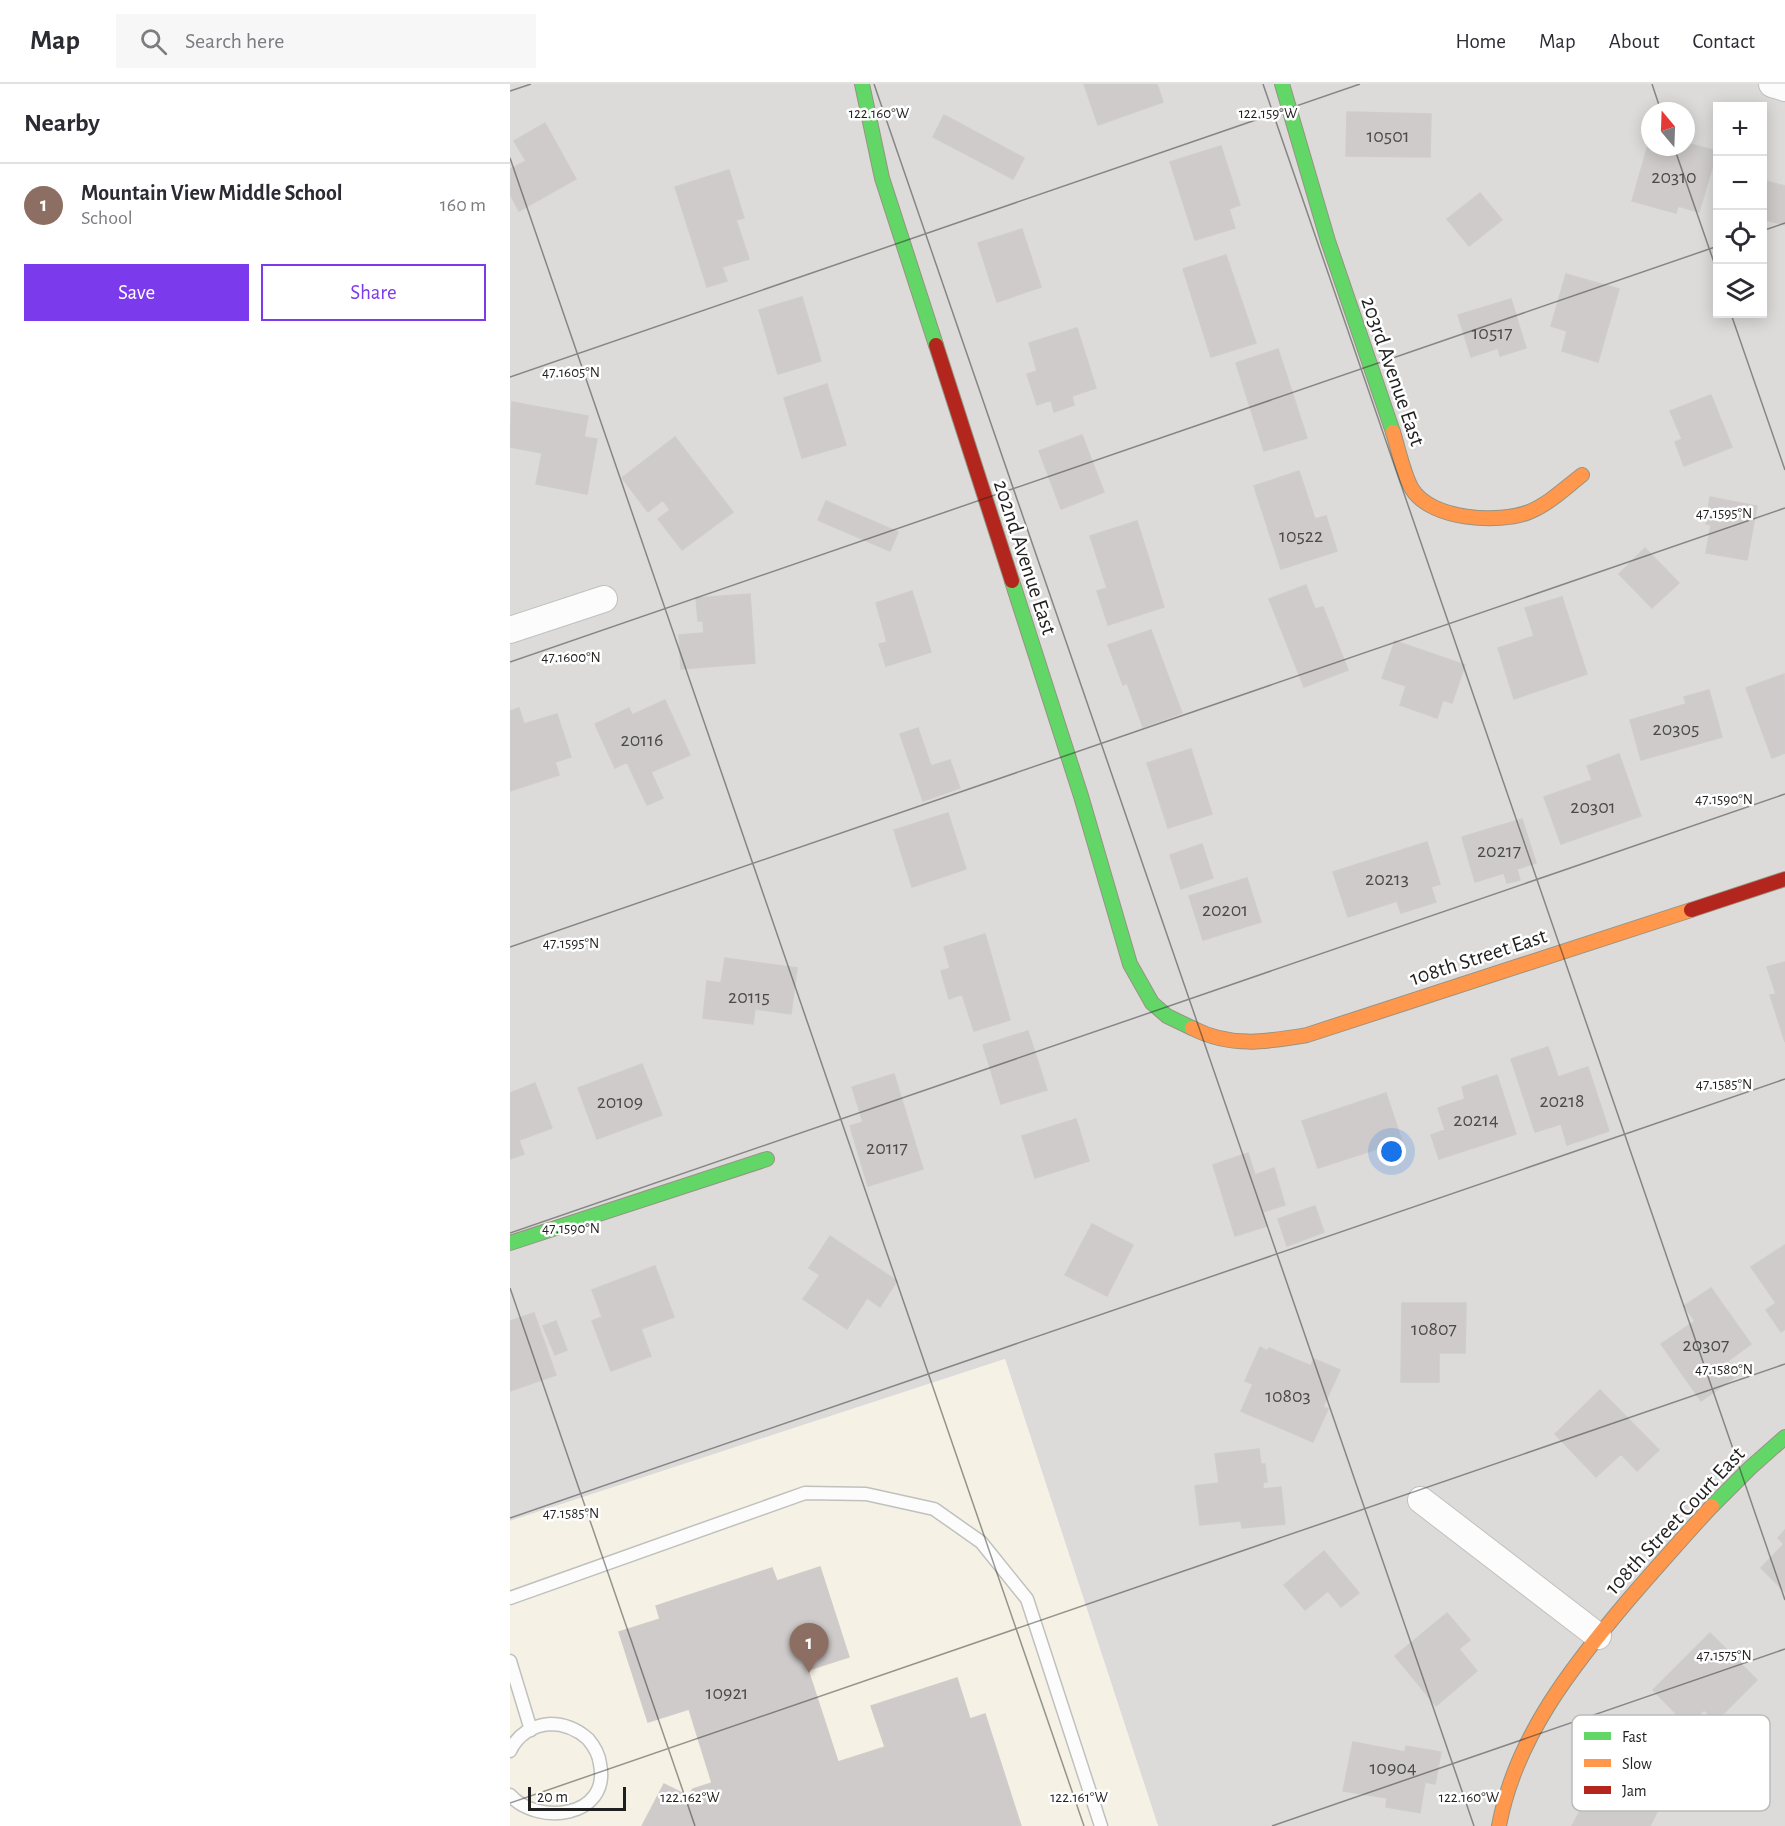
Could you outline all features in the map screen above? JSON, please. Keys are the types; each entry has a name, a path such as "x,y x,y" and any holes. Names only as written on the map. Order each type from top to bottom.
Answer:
{"street":[{"name":"202nd Avenue East","path":"862,84 882,178 1081,796 1130,964 1152,1003 1167,1016 1182,1023"},
{"name":"203rd Avenue East","path":"1282,84 1328,241 1412,489 1423,501 1448,513 1487,518 1521,515 1543,504 1582,475"},
{"path":"1772,84 1785,88"},
{"path":"510,630 604,599"},
{"name":"108th Street East","path":"1182,1023 1207,1036 1231,1041 1262,1042 1307,1035 1785,879"},
{"path":"510,1243 767,1159"},
{"name":"108th Street Court East","path":"1598,1636 1705,1512 1755,1462 1785,1437"},
{"path":"1421,1500 1598,1636 1554,1694 1519,1760 1498,1826"}],"lane":[{"path":"510,1598 805,1493 866,1494 934,1509 981,1542 1027,1599 1101,1826"},
{"path":"510,1661 531,1730"},
{"path":"510,1751 523,1734 537,1726 552,1724 567,1726 581,1733 592,1743 599,1757 602,1772 600,1787 593,1801 582,1812 569,1819 554,1822 538,1820 525,1813 510,1795"}],"shaded area":[{"path":"510,84 1785,84 1785,1826 1158,1826 1005,1359 510,1521"},
{"path":"1005,1359 1158,1826 510,1826 510,1521"}],"building":[{"path":"1084,84 1157,84 1163,102 1098,125"},
{"path":"1347,112 1431,114 1430,157 1346,156"},
{"path":"944,115 1024,158 1013,179 933,137"},
{"path":"545,123 576,179 519,211 510,194 510,169 526,161 514,141"},
{"path":"1695,145 1713,150 1713,165 1699,212 1678,206 1676,213 1632,201 1645,156 1695,156"},
{"path":"1221,146 1240,205 1229,209 1235,228 1195,240 1170,162"},
{"path":"729,170 744,218 736,220 749,259 722,267 727,281 707,287 675,187"},
{"path":"1767,181 1785,186 1785,225 1767,220"},
{"path":"1480,193 1502,220 1469,246 1447,219"},
{"path":"1022,229 1041,287 997,302 978,243"},
{"path":"1226,255 1256,343 1211,357 1183,269"},
{"path":"1566,274 1619,289 1598,362 1562,351 1567,331 1551,326"},
{"path":"802,297 821,361 778,374 759,310"},
{"path":"1511,299 1526,348 1500,356 1498,348 1471,357 1458,315"},
{"path":"1077,328 1096,388 1072,396 1074,405 1054,412 1051,400 1037,405 1027,374 1037,371 1029,343"},
{"path":"1278,349 1307,438 1264,451 1236,363"},
{"path":"827,384 846,445 802,458 784,398"},
{"path":"1711,395 1732,447 1684,466 1675,442 1682,439 1670,411"},
{"path":"512,402 588,416 584,437 597,439 587,494 536,484 542,453 510,447"},
{"path":"1082,435 1104,492 1061,509 1039,451"},
{"path":"675,437 733,512 682,550 658,519 670,510 663,500 648,512 622,478"},
{"path":"1299,471 1315,519 1326,516 1337,551 1281,569 1254,486"},
{"path":"1710,497 1757,506 1747,560 1706,553 1711,525 1706,524"},
{"path":"826,501 898,532 890,551 818,520"},
{"path":"1137,521 1164,607 1108,625 1097,591 1107,588 1090,536"},
{"path":"1645,548 1679,583 1652,608 1619,574"},
{"path":"1306,585 1315,609 1323,607 1348,670 1304,687 1269,599"},
{"path":"912,591 931,652 886,666 879,644 887,642 876,603"},
{"path":"750,594 755,663 681,669 679,635 704,633 703,621 698,621 696,598"},
{"path":"1562,597 1587,674 1514,699 1498,648 1534,636 1525,608"},
{"path":"1151,630 1182,713 1143,727 1127,683 1123,685 1108,645"},
{"path":"1395,641 1465,665 1452,703 1443,700 1437,718 1400,705 1406,686 1382,678"},
{"path":"1784,674 1785,753 1772,758 1746,688"},
{"path":"1709,690 1722,737 1641,760 1630,720 1686,704 1684,697"},
{"path":"665,700 690,755 651,772 663,798 647,805 627,762 615,768 595,724 629,708 632,715"},
{"path":"519,708 524,724 557,714 571,757 555,762 559,775 510,791 510,711"},
{"path":"918,728 931,766 950,760 960,788 923,801 900,734"},
{"path":"1191,749 1212,814 1168,828 1147,763"},
{"path":"1619,754 1641,816 1561,844 1544,797 1592,780 1587,766"},
{"path":"948,813 966,869 912,887 894,830"},
{"path":"1522,819 1536,863 1517,869 1520,880 1507,883 1504,873 1475,882 1462,837"},
{"path":"1427,842 1440,884 1431,887 1436,902 1401,913 1397,901 1348,917 1333,872"},
{"path":"1202,844 1213,878 1181,889 1170,855"},
{"path":"1247,878 1261,922 1203,940 1189,896"},
{"path":"985,934 1010,1020 974,1031 962,994 949,999 941,971 950,968 944,947"},
{"path":"725,958 797,968 791,1014 755,1009 753,1024 703,1018 707,981 721,983"},
{"path":"1785,962 1785,1042 1770,995 1776,994 1767,967"},
{"path":"1028,1031 1047,1090 1001,1104 983,1045"},
{"path":"1548,1047 1558,1077 1588,1067 1609,1131 1567,1145 1561,1124 1535,1132 1511,1059"},
{"path":"642,1064 662,1115 597,1139 578,1088"},
{"path":"894,1074 923,1169 868,1186 850,1126 863,1122 852,1087"},
{"path":"1497,1075 1516,1134 1439,1159 1431,1135 1445,1130 1438,1108 1465,1099 1462,1087"},
{"path":"535,1083 552,1128 519,1140 524,1154 510,1159 510,1093"},
{"path":"1386,1093 1402,1141 1318,1168 1302,1121"},
{"path":"1076,1119 1089,1161 1035,1178 1022,1136"},
{"path":"1248,1153 1255,1175 1274,1168 1285,1205 1263,1212 1267,1226 1235,1236 1213,1165"},
{"path":"1315,1206 1324,1232 1287,1246 1278,1219"},
{"path":"1092,1224 1133,1245 1107,1296 1065,1275"},
{"path":"830,1236 897,1281 880,1307 867,1298 847,1329 803,1299 820,1275 809,1268"},
{"path":"1785,1245 1785,1329 1781,1332 1766,1310 1776,1303 1751,1267"},
{"path":"655,1266 674,1317 641,1329 651,1356 611,1371 592,1321 602,1317 592,1290"},
{"path":"1711,1288 1751,1344 1728,1361 1738,1375 1701,1401 1661,1344 1695,1321 1684,1306"},
{"path":"1402,1303 1466,1303 1465,1353 1439,1353 1439,1382 1401,1382"},
{"path":"534,1313 556,1375 510,1391 510,1321"},
{"path":"556,1321 567,1350 555,1355 543,1326"},
{"path":"1260,1347 1267,1351 1269,1348 1311,1366 1314,1359 1340,1370 1323,1407 1328,1409 1313,1442 1241,1411 1253,1384 1245,1381"},
{"path":"1600,1390 1659,1450 1637,1471 1621,1454 1596,1477 1555,1434"},
{"path":"1259,1449 1261,1464 1265,1464 1267,1482 1263,1482 1263,1489 1281,1487 1285,1524 1242,1528 1241,1521 1200,1525 1195,1486 1219,1483 1215,1454"},
{"path":"1785,1530 1785,1592 1761,1568 1784,1544 1778,1538"},
{"path":"1324,1551 1359,1593 1341,1607 1328,1591 1305,1610 1284,1585"},
{"path":"820,1567 849,1657 808,1670 838,1762 885,1747 871,1706 957,1678 970,1719 985,1714 1021,1826 642,1826 664,1784 688,1796 693,1789 712,1783 689,1709 648,1722 619,1632 660,1619 656,1606 772,1568 777,1581"},
{"path":"1447,1613 1470,1640 1459,1649 1477,1671 1436,1706 1395,1656"},
{"path":"1710,1633 1757,1680 1722,1715 1709,1715 1704,1710 1699,1715 1677,1715 1653,1690"},
{"path":"1353,1742 1405,1752 1406,1746 1441,1752 1435,1784 1425,1782 1420,1813 1386,1807 1387,1798 1343,1791"},
{"path":"1580,1811 1658,1811 1650,1826 1572,1826"}],"traffic: fast":[{"path":"862,84 882,178 936,345"},
{"path":"1282,84 1328,241 1393,432"},
{"path":"1012,581 1081,796 1130,964 1152,1003 1167,1016 1192,1028"},
{"path":"510,1243 767,1159"},
{"path":"1712,1506 1785,1437"}],"traffic: slow":[{"path":"1393,432 1412,489 1421,499 1434,507 1466,517 1501,518 1529,512 1543,505 1582,475"},
{"path":"1192,1028 1221,1039 1249,1042 1307,1035 1691,910"},
{"path":"1499,1826 1518,1763 1549,1704 1609,1623 1712,1506"}],"traffic: jam":[{"path":"936,345 1012,581"},
{"path":"1691,910 1785,879"}],"place":[{"name":"Mountain View Middle School","path":"809,1673"}]}
